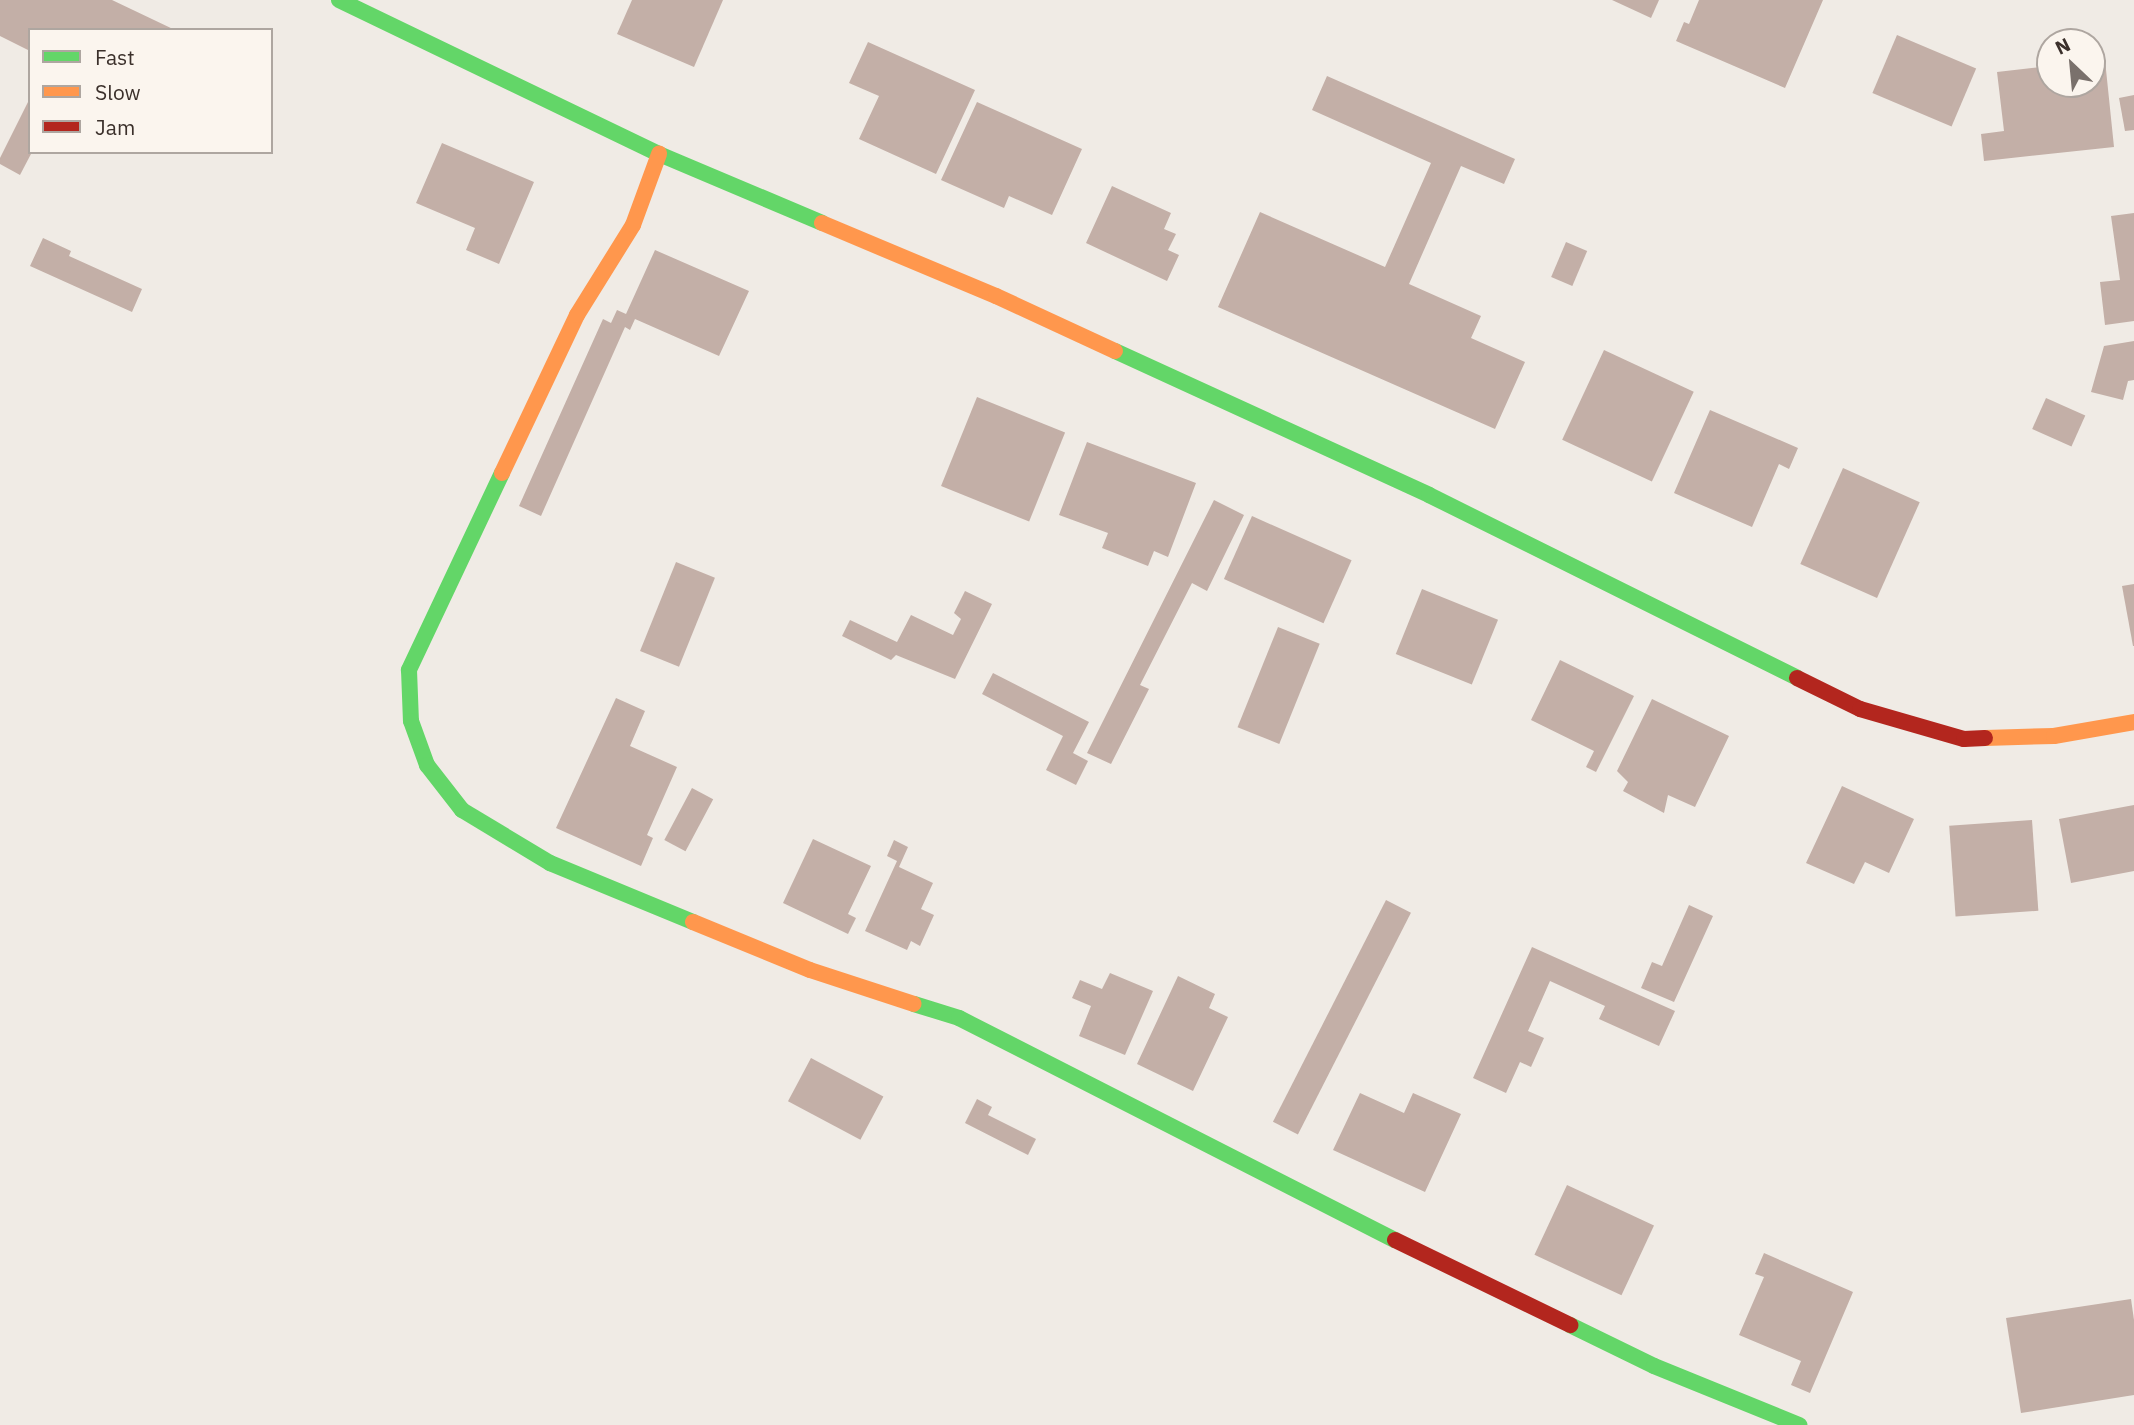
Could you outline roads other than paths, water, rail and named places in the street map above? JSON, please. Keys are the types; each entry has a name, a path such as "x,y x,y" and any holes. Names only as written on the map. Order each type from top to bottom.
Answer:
{"street":[{"path":"339,0 659,154 996,296 1417,489 1860,709 1964,739 2053,736 2134,722"},
{"path":"659,154 633,225 577,315 409,670 411,721 427,765 462,810 550,863 810,970 959,1018 1313,1200 1617,1348 1799,1425"}]}
